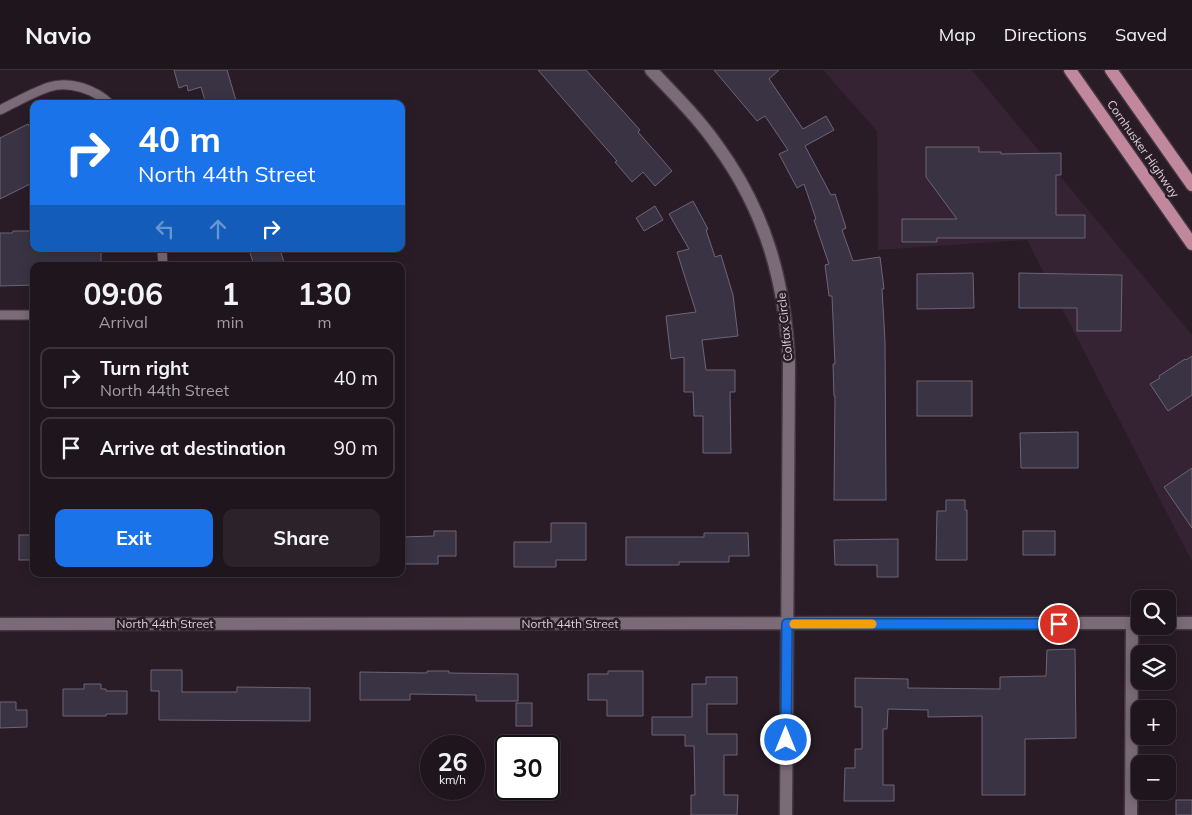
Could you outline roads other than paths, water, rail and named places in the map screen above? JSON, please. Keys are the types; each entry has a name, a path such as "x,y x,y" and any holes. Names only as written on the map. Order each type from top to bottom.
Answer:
{"main road":[{"name":"Cornhusker Highway","path":"1070,70 1192,244"},
{"name":"Cornhusker Highway","path":"1111,70 1192,185"}],"street":[{"name":"Colfax Circle","path":"652,70 697,120 737,175 760,219 778,273 787,328 789,363 786,815"},
{"name":"North 44th Street","path":"0,624 1131,624"},
{"path":"1176,624 1192,624"},
{"path":"1131,815 1136,635"}],"lane":[{"path":"0,110 50,86 71,85 89,90 104,100"},
{"path":"0,315 30,315"}]}
